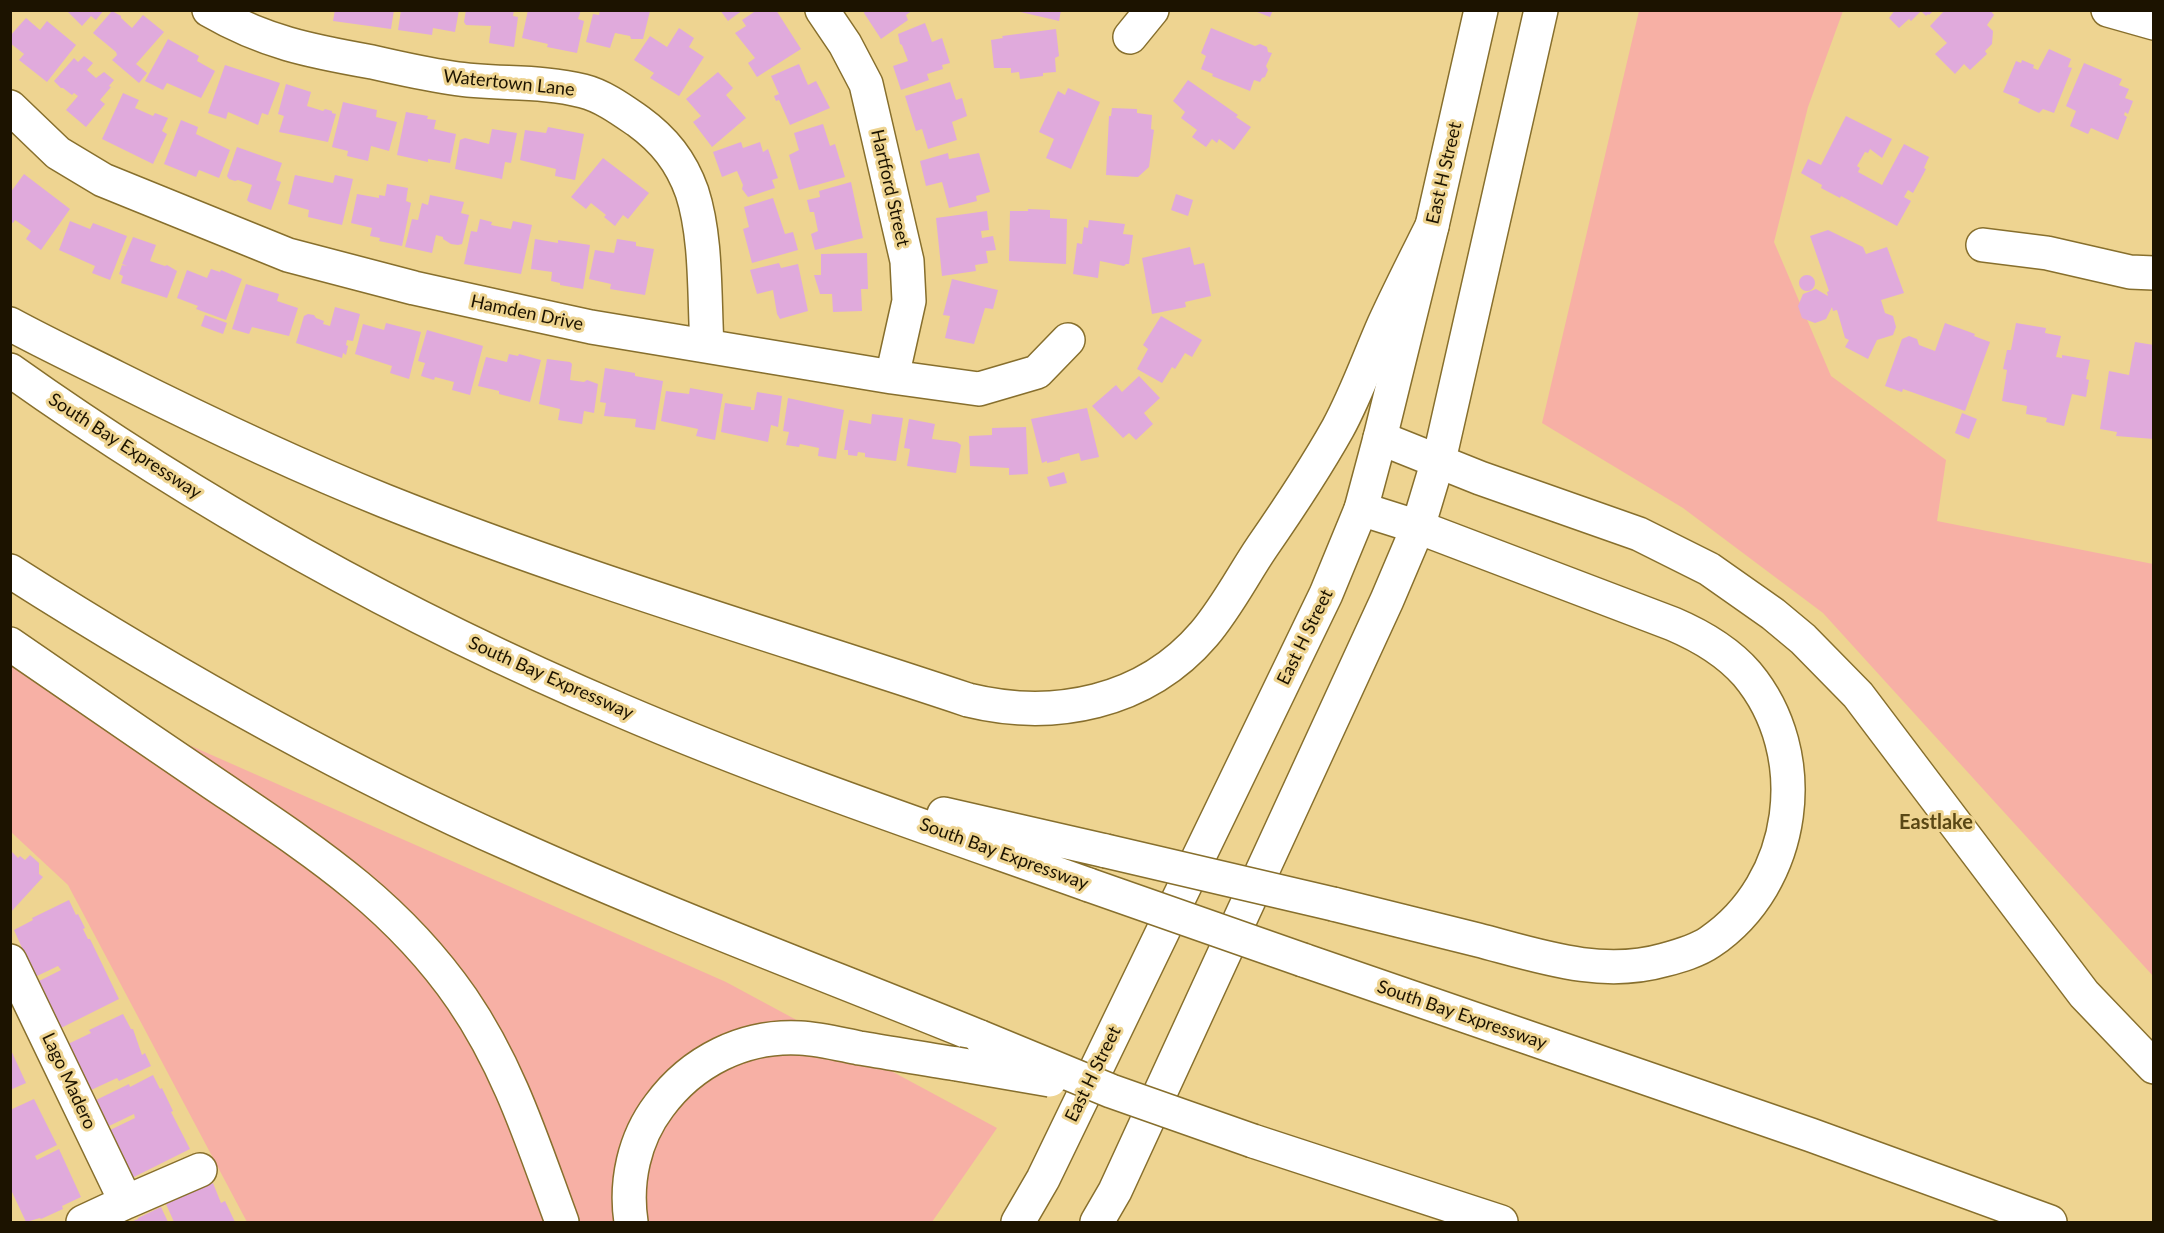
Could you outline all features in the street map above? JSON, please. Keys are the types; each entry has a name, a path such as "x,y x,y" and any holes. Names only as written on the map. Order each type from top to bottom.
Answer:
{"main road":[{"name":"Watertown Lane","path":"209,10 232,24 308,51 454,78 545,84 584,91 619,108 659,137 678,163 691,191 701,229 707,345"},
{"name":"Hartford Street","path":"822,10 845,44 866,84 907,261 909,301 892,377"},
{"path":"1130,37 1152,10"},
{"name":"East H Street","path":"1018,1222 1043,1179 1321,604 1361,509 1432,226 1481,10"},
{"path":"1096,1222 1115,1191 1387,600 1418,527 1438,461 1541,10"},
{"path":"2108,10 2154,23"},
{"name":"Hamden Drive","path":"10,107 58,153 104,180 288,255 414,288 555,319 892,377 980,389 1037,372 1068,340"},
{"path":"10,324 221,431 303,467 469,533 968,700 993,706 1044,710 1095,702 1127,690 1164,669 1203,635 1219,615 1304,486 1339,426 1386,320 1432,226"},
{"path":"1983,245 2046,253 2130,272 2154,273"},
{"name":"South Bay Expressway","path":"10,370 112,440 194,491 360,586 532,671 697,742 798,781 1089,885 1811,1135 2050,1222"},
{"path":"1380,438 1639,534 1708,569 1780,620 1816,652 1858,695 2084,994 2154,1066"},
{"path":"798,781 1333,904 1567,963 1615,968 1639,965 1687,953 1709,943 1726,930 1756,897 1773,868 1784,836 1788,815 1784,751 1779,731 1760,691 1730,657 1712,644 1673,624 1418,527 1361,509"},
{"path":"10,571 151,658 254,717 426,805 513,846 1111,1091 1252,1141 1501,1222"},
{"path":"10,645 317,854 374,899 410,935 462,999 504,1070 562,1222"},
{"name":"Lago Madero","path":"10,961 126,1202"},
{"path":"631,1222 629,1192 631,1171 645,1130 668,1094 691,1072 718,1055 738,1046 759,1041 802,1038 1111,1091"},
{"path":"83,1222 200,1170"}],"shaded area":[{"path":"1639,11 1843,11 1808,107 1774,242 1831,376 1946,460 1937,521 2153,564 2153,976 1823,613 1683,508 1542,423"},
{"path":"10,666 726,982 997,1128 932,1222 247,1222 68,885 11,832"}],"building":[{"path":"66,10 104,10 96,20 91,16 82,26"},
{"path":"335,10 394,10 391,29 333,21"},
{"path":"401,10 459,10 455,32 433,28 432,35 398,30"},
{"path":"466,10 514,10 513,16 518,17 514,47 489,43 491,26 466,25 464,22"},
{"path":"528,10 581,10 578,19 584,21 577,53 547,47 548,44 522,38"},
{"path":"600,10 650,11 643,39 631,39 630,36 615,33 610,48 586,42 593,14 599,15"},
{"path":"720,10 743,10 728,21"},
{"path":"757,10 776,10 801,49 757,77 748,63 755,58 735,33 746,26 742,20"},
{"path":"865,10 913,10 906,15 908,20 881,39 864,13"},
{"path":"1012,10 1061,10 1059,21"},
{"path":"1252,10 1273,10 1270,17"},
{"path":"1895,10 1934,10 1926,16 1921,11 1899,28 1889,18"},
{"path":"1945,10 1990,10 1994,15 1987,25 1993,31 1992,44 1985,51 1987,54 1970,70 1964,64 1955,74 1935,54 1947,43 1930,26"},
{"path":"112,11 121,16 132,28 143,15 164,32 136,64 147,73 139,83 112,60 117,55 116,52 93,33"},
{"path":"26,18 40,30 47,21 76,45 47,82 19,60 24,54 10,43 10,36"},
{"path":"925,23 932,42 942,38 950,63 942,65 943,69 927,74 929,80 901,90 893,66 908,61 898,34"},
{"path":"679,28 694,38 689,47 704,57 679,96 650,78 654,73 634,60 650,36 667,47"},
{"path":"1211,28 1255,46 1260,44 1272,53 1266,66 1268,70 1265,77 1260,82 1254,80 1250,91 1212,76 1213,74 1201,69 1206,56 1201,53"},
{"path":"1056,29 1059,56 1055,58 1056,72 1020,79 1019,72 1011,73 1011,68 994,68 991,40 1003,38 1002,36"},
{"path":"168,39 199,56 197,61 215,71 201,98 167,83 163,90 145,81"},
{"path":"2049,49 2071,59 2068,67 2072,68 2054,113 2043,109 2039,113 2018,103 2020,99 2003,92 2016,61 2021,63 2022,60 2034,65 2033,68 2038,70"},
{"path":"84,56 93,63 87,70 96,78 104,72 114,80 100,100 105,104 86,127 66,110 78,96 74,93 72,95 54,81 74,58 78,62"},
{"path":"2084,63 2122,79 2119,85 2129,89 2125,98 2133,101 2128,114 2125,112 2124,115 2127,117 2118,140 2091,128 2088,134 2070,126 2076,111 2066,106"},
{"path":"799,64 808,85 816,81 830,108 790,125 779,100 776,101 774,96 779,94 771,76"},
{"path":"225,65 280,83 268,115 262,113 258,125 228,112 226,119 208,113"},
{"path":"718,72 733,88 726,95 746,118 712,147 693,122 701,116 686,99"},
{"path":"1188,80 1238,115 1236,117 1251,127 1234,150 1219,139 1217,143 1212,139 1206,147 1192,137 1197,130 1181,118 1185,112 1173,101"},
{"path":"950,82 956,100 962,98 967,116 952,122 957,140 928,149 922,129 916,131 905,96"},
{"path":"286,84 311,92 307,106 323,111 325,109 336,114 328,142 279,132 284,116 278,114"},
{"path":"1068,88 1100,102 1071,169 1046,158 1054,139 1039,132 1058,91 1065,95"},
{"path":"123,93 139,100 135,108 153,116 155,113 168,118 162,131 167,134 153,164 102,139"},
{"path":"343,102 377,110 376,117 397,122 389,151 371,146 368,161 347,156 348,151 332,147"},
{"path":"1112,108 1137,109 1137,113 1152,115 1151,129 1154,130 1149,167 1138,177 1106,175 1109,116 1111,116"},
{"path":"406,112 428,116 427,119 436,120 434,129 456,134 450,163 428,159 428,162 397,155"},
{"path":"1846,116 1892,139 1882,158 1870,149 1868,153 1865,152 1857,166 1860,168 1858,172 1882,185 1904,144 1929,157 1924,168 1926,169 1913,193 1908,190 1904,197 1911,201 1897,226 1821,188 1822,185 1801,173 1808,159 1821,165"},
{"path":"181,120 198,127 196,134 230,150 219,178 199,170 196,177 164,164"},
{"path":"823,124 830,146 835,144 845,177 799,190 789,155 799,150 794,133"},
{"path":"548,127 584,134 575,180 555,176 556,169 520,160 525,130 546,133"},
{"path":"492,129 517,133 511,163 505,162 502,179 455,169 460,140 465,138 489,144"},
{"path":"741,142 743,148 760,142 763,152 768,149 778,178 772,180 775,188 748,197 742,189 743,185 737,171 722,177 713,152"},
{"path":"237,147 282,163 276,180 281,182 271,210 247,200 252,185 229,179 227,176"},
{"path":"948,153 949,159 979,153 990,192 976,196 977,201 949,208 942,182 926,186 920,161"},
{"path":"603,158 649,193 628,219 623,215 615,226 591,203 586,209 571,197"},
{"path":"24,174 70,209 41,250 26,239 31,231 15,220 13,223 10,221 10,193"},
{"path":"295,175 333,183 335,175 353,179 342,225 308,217 309,210 288,204"},
{"path":"851,182 863,238 815,250 811,234 818,231 814,212 810,212 807,200 820,197 819,191"},
{"path":"387,184 408,188 406,201 411,203 402,246 379,241 380,238 370,236 372,228 351,223 357,194 379,198 379,195 385,196"},
{"path":"1176,194 1193,200 1188,216 1171,210"},
{"path":"430,195 464,202 461,213 469,215 462,244 451,244 443,237 436,235 432,253 405,247 412,219 418,220 422,203 428,205"},
{"path":"773,198 785,234 793,232 798,250 752,263 743,229 749,227 744,207"},
{"path":"1028,209 1050,210 1050,218 1067,219 1066,264 1009,261 1010,211 1028,211"},
{"path":"987,211 989,230 981,231 982,238 993,236 996,250 986,251 988,263 975,265 976,271 942,276 936,218"},
{"path":"480,219 492,222 491,225 511,229 513,221 532,225 521,274 464,264 471,231 477,232"},
{"path":"1089,220 1125,224 1123,234 1133,235 1129,264 1124,266 1100,261 1098,278 1073,274 1077,243 1082,244 1084,227 1088,228"},
{"path":"70,221 90,229 93,223 127,236 110,280 92,273 95,266 59,250"},
{"path":"1828,230 1863,247 1866,254 1887,247 1904,293 1881,300 1885,313 1893,316 1896,327 1893,335 1877,340 1868,359 1845,347 1849,340 1845,338 1837,310 1833,311 1832,307 1826,319 1815,323 1802,318 1798,306 1803,294 1816,289 1828,296 1829,291 1810,236"},
{"path":"133,237 156,245 150,261 167,265 177,271 167,298 121,283 123,276 119,274 122,265 127,266 122,264"},
{"path":"535,239 590,245 583,289 551,281 552,272 531,269"},
{"path":"617,239 636,242 636,246 654,249 645,295 610,289 611,284 589,279 595,250 614,253"},
{"path":"1190,247 1194,265 1204,263 1211,296 1185,302 1186,307 1152,314 1142,258"},
{"path":"867,253 868,289 861,289 862,311 833,312 832,294 820,294 814,275 821,275 821,254"},
{"path":"779,263 781,268 798,264 808,311 780,319 773,290 757,294 750,270"},
{"path":"211,269 220,272 221,270 242,279 226,320 196,309 198,306 177,298 187,270 207,278"},
{"path":"1807,275 1813,277 1815,283 1813,289 1807,291 1801,289 1799,283 1801,277"},
{"path":"952,279 998,290 993,309 985,308 974,344 945,338 950,316 943,315"},
{"path":"246,284 279,294 277,301 298,308 289,336 252,327 249,334 232,329"},
{"path":"335,307 360,314 353,341 347,340 346,355 343,353 342,358 296,343 304,316 314,315 324,321 323,324 330,326"},
{"path":"205,315 227,323 223,334 201,326"},
{"path":"1161,316 1202,340 1192,357 1185,353 1162,383 1137,369 1148,349 1143,345"},
{"path":"386,323 421,332 409,379 390,373 392,366 355,354 363,324 384,330"},
{"path":"1945,323 1990,342 1965,411 1903,389 1902,392 1885,386 1902,339 1909,336 1917,339 1919,345 1935,351"},
{"path":"2016,323 2046,328 2045,333 2061,336 2056,357 2062,358 2062,355 2090,360 2086,379 2089,380 2086,397 2072,394 2064,426 2046,422 2047,418 2026,414 2027,406 2002,401 2007,370 2003,369 2007,350 2011,350"},
{"path":"427,330 483,346 470,395 452,390 454,382 421,376 425,363 418,361"},
{"path":"2135,342 2154,345 2154,439 2116,436 2117,432 2100,429 2109,371 2129,375"},
{"path":"509,354 518,356 519,354 541,360 530,402 478,386 486,357 507,362"},
{"path":"547,359 570,362 572,364 570,380 584,382 587,380 598,384 594,413 584,411 582,424 558,420 560,409 539,404"},
{"path":"605,368 663,381 655,430 635,427 636,419 604,416 606,403 600,402"},
{"path":"1139,376 1160,398 1144,413 1153,424 1136,440 1129,433 1123,438 1092,406 1116,385 1122,392"},
{"path":"690,388 723,394 715,440 696,436 698,429 661,421 666,391 689,394"},
{"path":"757,392 782,396 778,427 771,425 768,442 721,432 725,403 751,407 751,410 754,410"},
{"path":"788,398 844,410 836,459 818,456 819,448 800,444 799,447 786,445 789,432 783,431"},
{"path":"1087,408 1099,457 1081,461 1079,453 1060,458 1060,460 1042,463 1031,419"},
{"path":"1962,413 1977,419 1969,439 1955,433"},
{"path":"872,414 903,418 896,461 865,457 865,453 858,452 857,456 848,455 848,450 844,450 849,420 871,424"},
{"path":"909,419 935,424 932,439 957,442 961,445 956,473 907,466 910,449 904,448"},
{"path":"1026,427 1028,474 1009,475 1009,468 970,466 969,436 992,435 992,428"},
{"path":"1064,472 1067,483 1050,487 1047,477"},
{"path":"10,850 18,858 20,856 25,860 30,855 39,863 39,874 43,877 10,913"},
{"path":"69,900 119,999 61,1028 37,982 61,970 58,966 35,977 14,930 33,920 32,918"},
{"path":"123,1014 133,1029 142,1055 145,1053 151,1066 119,1081 117,1078 89,1091 68,1044 91,1033 89,1030"},
{"path":"10,1048 26,1083 10,1090"},
{"path":"153,1075 160,1089 162,1088 173,1111 171,1112 190,1149 132,1178 108,1131 135,1118 134,1114 107,1127 94,1101"},
{"path":"34,1099 57,1145 35,1156 37,1160 59,1149 81,1197 62,1206 63,1209 41,1219 26,1222 12,1192 10,1193 10,1110"},
{"path":"213,1183 221,1203 225,1201 235,1222 174,1222 166,1204"},
{"path":"161,1207 168,1222 131,1222 138,1218"}],"district":[{"name":"Eastlake","path":"1936,823"}]}
